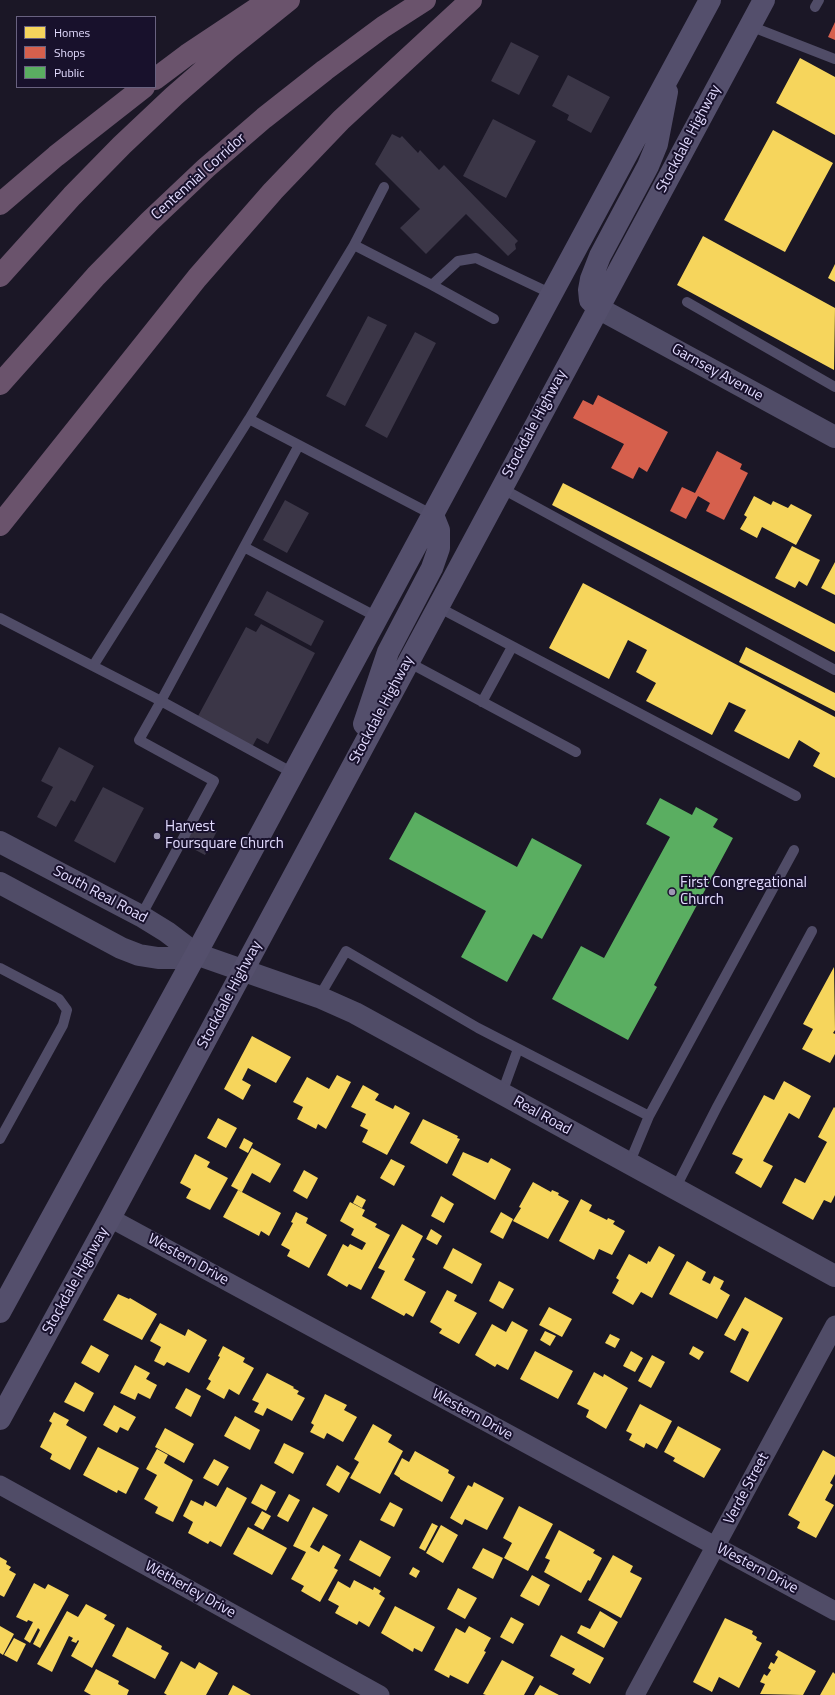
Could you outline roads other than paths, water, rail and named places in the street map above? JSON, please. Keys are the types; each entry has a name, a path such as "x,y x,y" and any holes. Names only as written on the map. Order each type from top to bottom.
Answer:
{"highway":[{"path":"156,78 187,55 269,0"},
{"path":"0,276 72,196 122,145 174,96 222,54 289,0"},
{"name":"Centennial Corridor","path":"0,384 96,276 150,221 206,168 264,118 325,70 383,27 425,0"},
{"path":"0,525 197,278 273,191 341,120 471,0"},
{"path":"0,204 56,156 143,88"}],"main road":[{"path":"0,1312 196,954 710,0"},
{"name":"Stockdale Highway","path":"0,1419 243,971 764,0"},
{"path":"598,308 590,300 589,290 591,280 600,256 648,166 657,144 670,75"},
{"path":"355,762 367,712 388,652 432,568 439,548 439,530 433,515"}],"street":[{"name":"Garnsey Avenue","path":"598,308 834,433"},
{"name":"South Real Road","path":"0,842 141,916 167,932 196,954 243,971"},
{"name":"South Real Road","path":"0,882 121,948 139,955 158,958 171,958 196,954"},
{"name":"Real Road","path":"243,971 319,997 355,1013 835,1276"},
{"name":"Western Drive","path":"110,1218 835,1611"},
{"name":"Verde Street","path":"635,1695 835,1324"},
{"name":"Wetherley Drive","path":"0,1485 380,1695"}],"lane":[{"path":"750,26 835,59"},
{"path":"93,666 249,419 354,245 384,187"},
{"path":"354,245 494,319"},
{"path":"432,285 458,262 476,258 552,294"},
{"path":"687,302 835,387"},
{"path":"249,419 433,515"},
{"path":"141,916 214,781 139,740 299,445"},
{"path":"501,488 835,670"},
{"path":"244,547 377,617"},
{"path":"438,607 796,796"},
{"path":"0,618 161,701 293,774"},
{"path":"482,702 512,647"},
{"path":"408,662 576,752"},
{"path":"629,1164 649,1116 794,850"},
{"path":"675,1189 717,1107 812,930"},
{"path":"319,997 346,951 478,1028 649,1116"},
{"path":"0,968 59,1000 67,1010 62,1025 0,1139"},
{"path":"502,1093 518,1049"}],"place":[{"name":"Harvest Foursquare Church","path":"157,836"},
{"name":"First Congregational Church","path":"672,892"}]}
